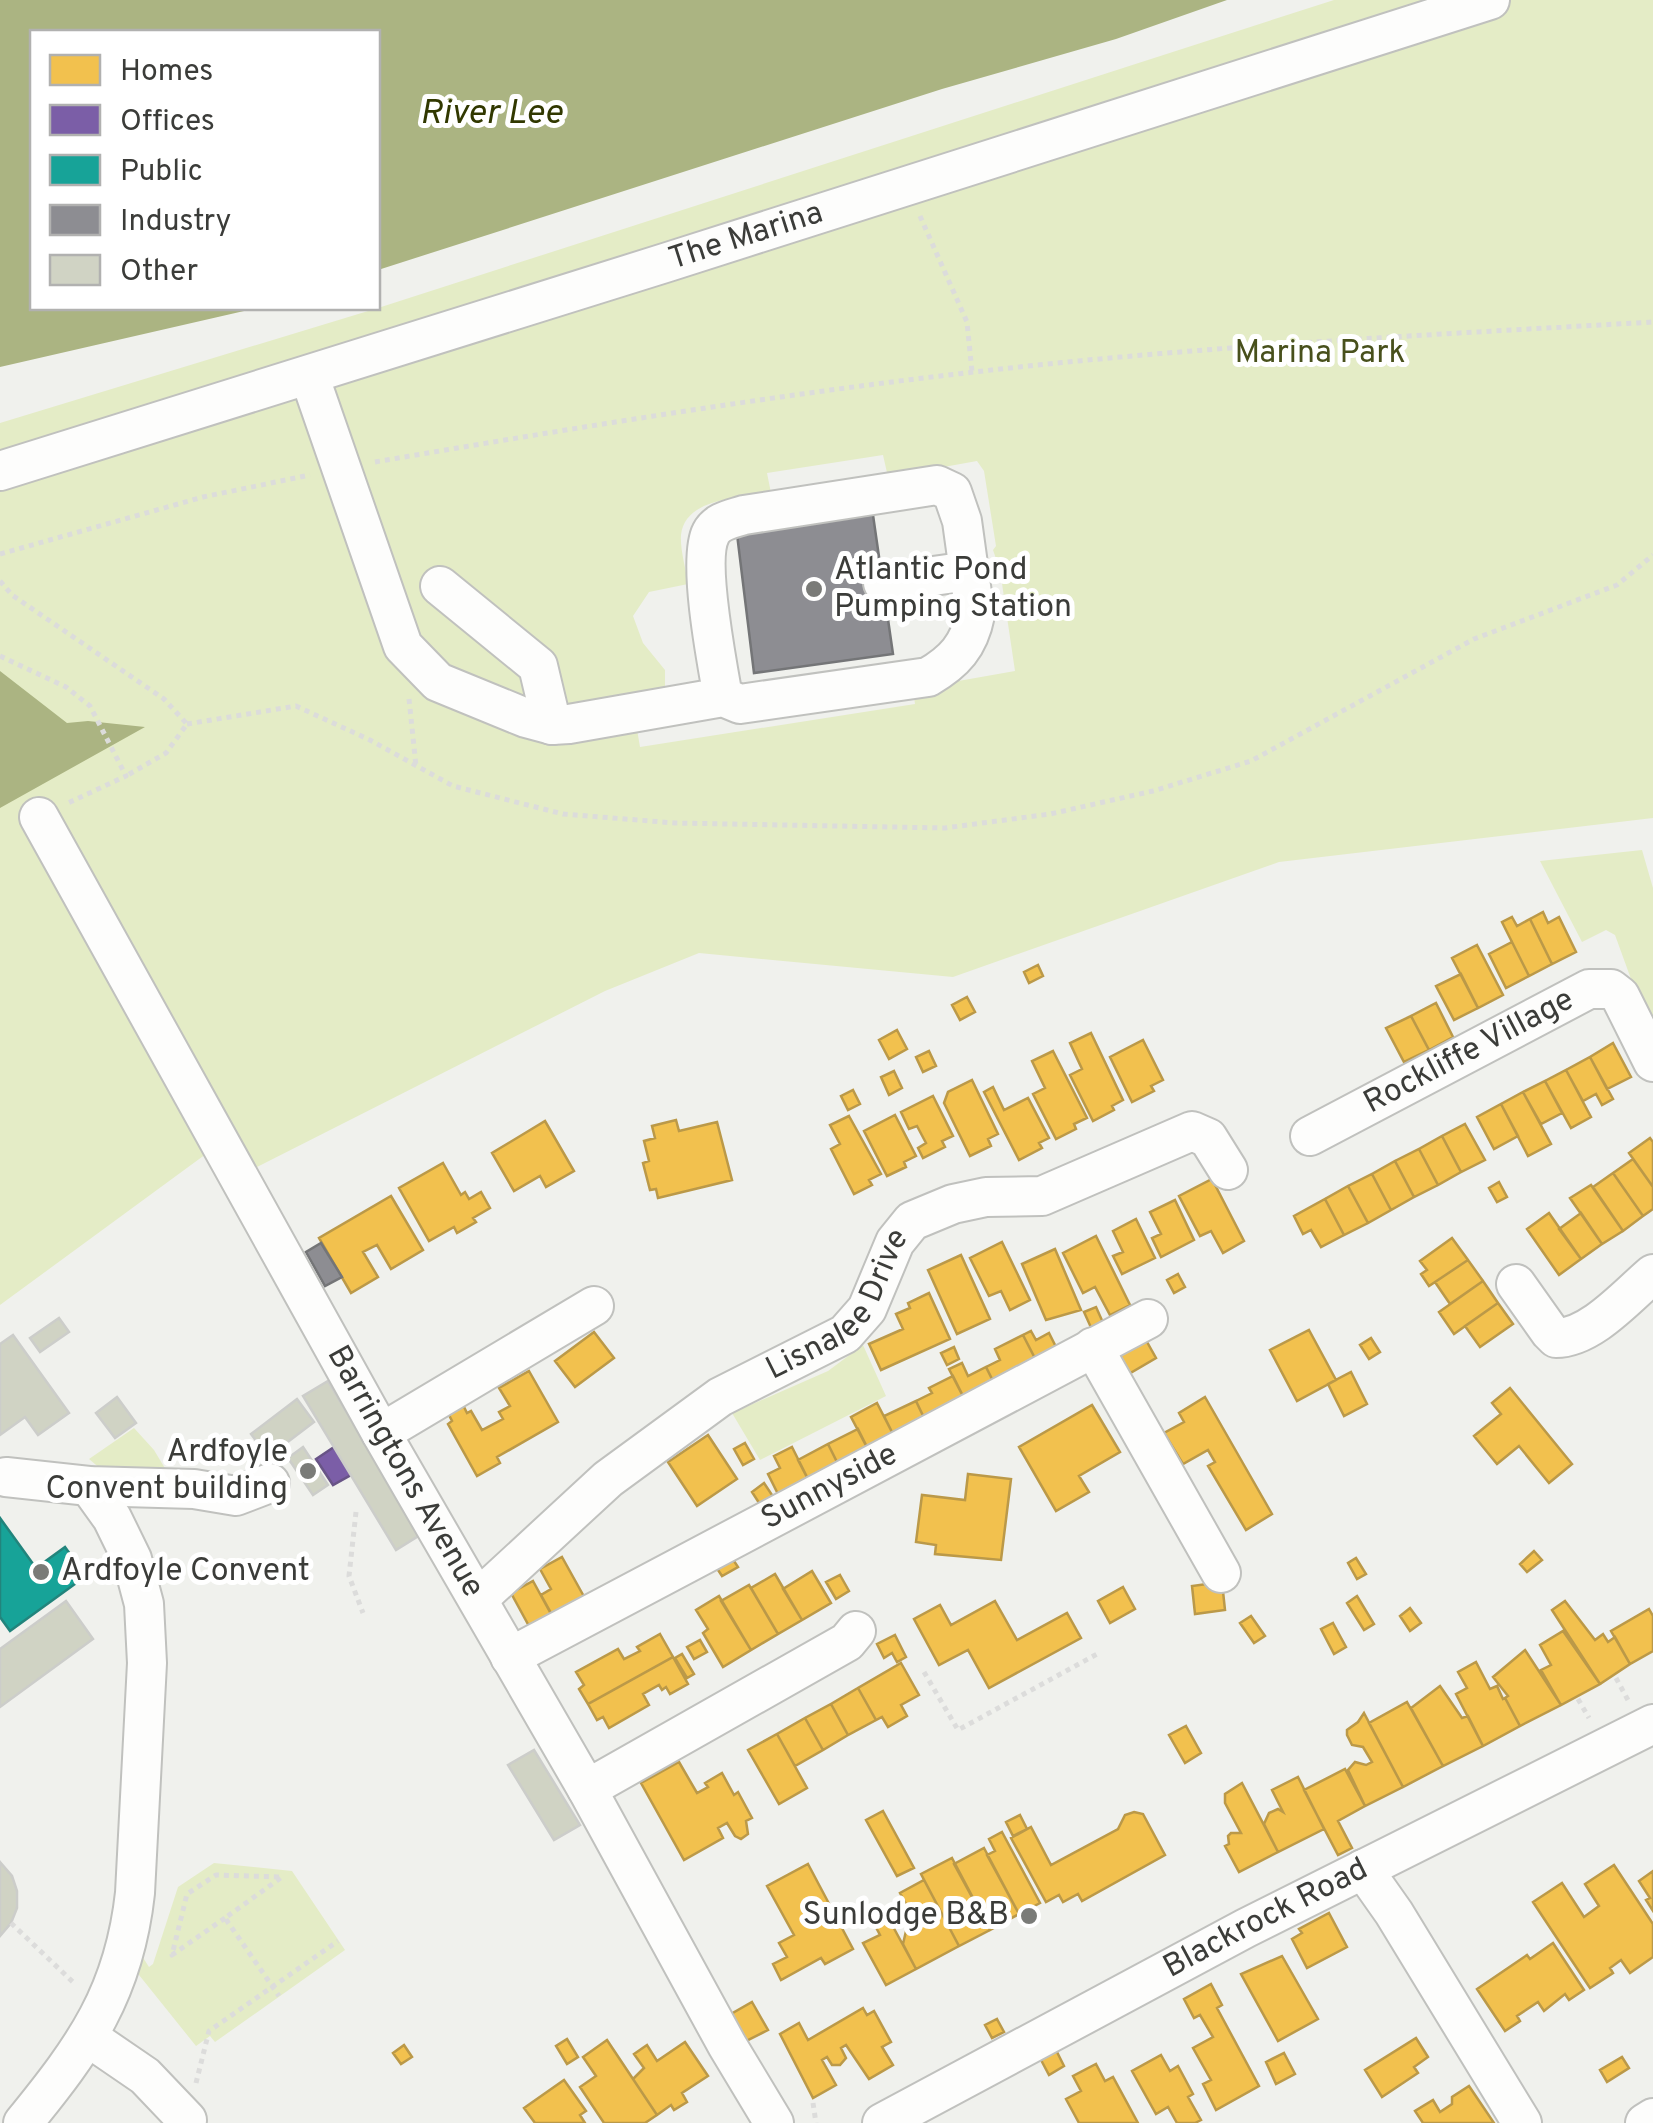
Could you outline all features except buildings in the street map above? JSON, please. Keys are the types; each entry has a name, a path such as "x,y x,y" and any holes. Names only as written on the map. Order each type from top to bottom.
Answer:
{"street":[{"name":"The Marina","path":"0,471 1490,0"},
{"path":"309,375 403,646 438,682 526,718 552,724 722,697 740,704 928,677 952,663 972,629 975,615 958,505 952,492 936,485 725,520 712,530 705,558 722,697"},
{"path":"890,583 969,572"},
{"path":"440,586 538,666 552,724"},
{"name":"Barringtons Avenue","path":"39,816 381,1434 587,1788 774,2123"},
{"name":"Rockliffe Village","path":"1310,1136 1589,990 1612,989 1620,996 1653,1062"},
{"name":"Lisnalee Drive","path":"478,1600 608,1480 720,1396 845,1334 867,1309 895,1242 912,1220 952,1204 986,1197 1042,1196 1192,1131 1208,1138 1228,1170"},
{"path":"1516,1284 1550,1332 1556,1338 1568,1338 1585,1330 1653,1274"},
{"path":"381,1434 594,1306"},
{"name":"Sunnyside","path":"510,1656 1148,1319"},
{"path":"1093,1348 1221,1573"},
{"path":"6,1477 88,1486 194,1489 236,1496 270,1484"},
{"path":"23,2123 95,2024 123,1964 131,1928 147,1634 132,1559 112,1518 88,1486"},
{"path":"587,1788 847,1642 856,1631"},
{"name":"Blackrock Road","path":"882,2123 1643,1716"},
{"path":"1362,1869 1394,1913 1522,2123"},
{"path":"95,2024 187,2120"},
{"path":"1646,2123 1653,2118"}],"path":[{"path":"906,186 967,322 972,372"},
{"path":"0,554 203,497 342,468 682,410 972,372 1400,335 1653,322"},
{"path":"39,816 166,753 187,724 296,706 370,740 452,786 563,814 676,823 945,828 1050,814 1153,790 1251,761 1474,639 1617,585 1653,555"},
{"path":"0,581 12,595 164,699 187,724"},
{"path":"0,656 66,687 90,706 126,776"},
{"path":"409,698 416,766"},
{"path":"356,1512 349,1576 363,1613"},
{"path":"924,1672 958,1730 1099,1652"},
{"path":"1616,1678 1643,1716"},
{"path":"1578,1699 1594,1729"},
{"path":"216,1875 282,1878 253,1898 225,1918 172,1955 188,1894 216,1875"},
{"path":"225,1918 279,1996"},
{"path":"11,1923 95,2024"},
{"path":"187,2120 209,2032 338,1941"},
{"path":"813,2103 816,2123"}],"green space":[{"name":"Marina Park","path":"1334,0 1653,0 1653,818 1279,862 953,977 699,953 605,991 257,1167 236,1132 0,1305 0,423 380,310","holes":["883,455 888,477 977,461 984,471 996,546 993,550 1000,570 1015,671 913,689 915,704 640,747 632,700 665,693 665,670 643,643 633,616 649,592 688,584 681,535 693,513 731,498 771,493 767,473"]},
{"path":"1642,850 1653,888 1653,1024 1639,1001 1615,935 1606,930 1582,942 1540,861"},
{"path":"863,1345 886,1396 760,1460 732,1413 828,1371"},
{"path":"134,1428 166,1470 102,1470 89,1459"},
{"path":"214,1863 292,1871 345,1950 215,2042 210,2036 196,2046 135,1970 140,1953 149,1967 153,1964 178,1887"}],"water":[{"name":"River Lee","path":"0,0 1227,0 1116,39 942,89 380,269 380,30 30,30 30,310 248,310 0,367"},
{"path":"0,671 67,723 88,721 145,727 0,808"}],"place":[{"name":"Atlantic Pond Pumping Station","path":"814,589"},
{"name":"Ardfoyle Convent building","path":"308,1471"},
{"name":"Ardfoyle Convent","path":"41,1572"},
{"name":"Sunlodge B&B","path":"1029,1916"}]}
